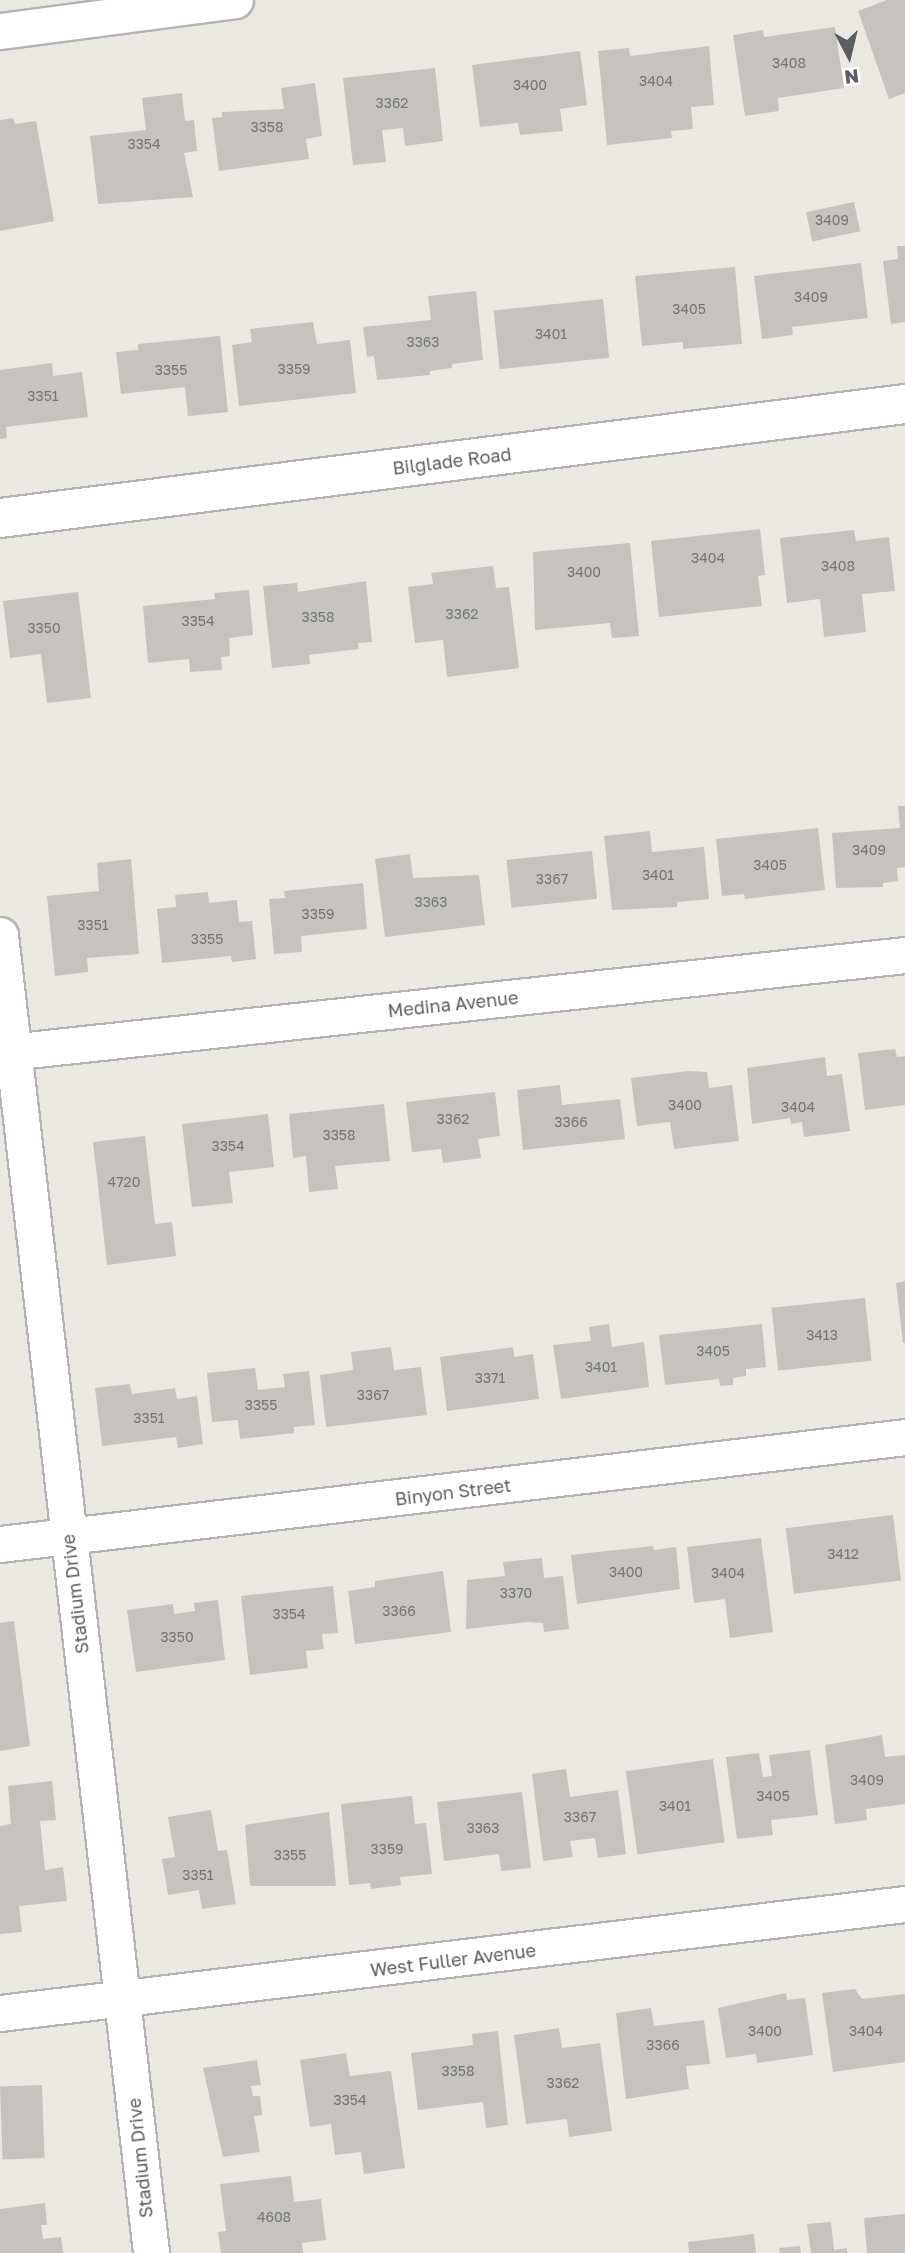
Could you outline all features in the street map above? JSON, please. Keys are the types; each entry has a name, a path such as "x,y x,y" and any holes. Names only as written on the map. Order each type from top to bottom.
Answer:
{"street":[{"path":"0,31 234,0"},
{"name":"Bilglade Road","path":"0,518 905,404"},
{"name":"Stadium Drive","path":"0,935 7,1053 69,1538 151,2253"},
{"name":"Medina Avenue","path":"7,1053 905,955"},
{"name":"Binyon Street","path":"0,1544 69,1538 905,1437"},
{"name":"West Fuller Avenue","path":"0,2013 905,1904"}],"building":[{"path":"887,0 905,0 905,93 889,99 858,11"},
{"path":"835,27 844,88 778,98 779,111 745,116 733,35 763,30 764,37"},
{"path":"709,46 714,105 691,107 693,129 671,131 672,138 607,145 598,51 629,48 630,56"},
{"path":"580,51 587,105 560,109 563,131 520,135 518,123 480,127 472,65"},
{"path":"435,68 443,141 405,146 403,128 382,130 386,162 353,165 343,78"},
{"path":"315,83 322,136 306,139 309,159 219,171 212,118 222,117 222,112 284,109 281,88"},
{"path":"182,93 185,121 194,120 197,151 184,153 193,197 98,204 90,136 146,130 142,98"},
{"path":"13,118 15,124 36,121 54,221 0,231 0,120"},
{"path":"854,202 860,231 812,242 806,212"},
{"path":"897,246 905,246 905,322 891,324 883,261 898,259"},
{"path":"861,263 868,318 792,327 793,335 762,339 754,276"},
{"path":"735,267 742,344 683,349 683,342 642,346 635,276"},
{"path":"476,291 483,360 452,364 452,368 430,371 430,375 377,380 374,356 367,357 363,327 431,320 428,296"},
{"path":"603,299 609,358 500,369 494,310"},
{"path":"313,322 317,344 350,340 356,393 239,406 232,345 252,342 250,329"},
{"path":"220,336 228,412 188,416 185,387 121,394 116,352 138,350 138,344"},
{"path":"52,363 53,376 82,372 88,417 6,427 7,438 0,439 0,370"},
{"path":"760,529 765,575 758,576 762,606 659,617 651,541"},
{"path":"854,530 856,541 889,537 895,591 862,594 866,632 824,637 820,599 787,603 780,538"},
{"path":"630,543 639,636 612,638 610,623 535,630 533,552"},
{"path":"493,566 496,588 509,587 519,668 447,677 443,640 415,643 408,587 433,584 431,573"},
{"path":"366,581 372,642 358,643 359,649 309,655 310,664 272,668 263,586 297,583 298,592"},
{"path":"249,590 253,635 229,638 230,656 221,657 222,670 190,672 189,659 148,663 143,606 215,599 214,593"},
{"path":"78,592 91,698 47,703 41,654 10,658 3,601"},
{"path":"898,806 905,806 905,867 897,868 898,881 883,883 883,887 836,888 832,833 900,828"},
{"path":"818,828 825,890 745,899 744,894 722,896 716,839"},
{"path":"650,831 652,852 704,847 709,899 677,902 677,907 612,910 604,836"},
{"path":"592,851 597,899 511,908 506,860"},
{"path":"410,854 413,878 479,875 485,925 385,937 375,859"},
{"path":"131,859 139,954 87,958 88,972 55,976 47,896 99,891 97,863"},
{"path":"363,883 367,929 301,936 302,952 274,954 269,899 285,898 284,891"},
{"path":"208,892 209,903 237,900 239,922 252,921 256,959 232,962 231,956 162,963 157,909 176,907 175,895"},
{"path":"895,1049 897,1057 905,1056 905,1105 865,1110 858,1053"},
{"path":"825,1057 827,1076 842,1074 850,1131 804,1137 802,1122 791,1124 790,1118 752,1124 747,1068"},
{"path":"689,1071 707,1072 709,1088 732,1085 739,1141 674,1149 670,1122 637,1126 631,1078"},
{"path":"560,1085 562,1105 620,1099 625,1139 523,1150 517,1090"},
{"path":"495,1092 500,1136 478,1139 481,1158 443,1163 441,1149 412,1152 406,1102"},
{"path":"384,1104 390,1161 335,1166 338,1189 309,1192 306,1156 293,1158 289,1114"},
{"path":"268,1114 274,1167 229,1172 233,1203 192,1207 182,1124"},
{"path":"145,1136 155,1224 172,1222 176,1256 107,1265 93,1142"},
{"path":"905,1281 905,1343 903,1343 896,1283"},
{"path":"865,1298 872,1361 778,1370 772,1308"},
{"path":"609,1324 612,1347 644,1342 649,1387 561,1399 553,1345 591,1341 589,1327"},
{"path":"762,1324 766,1367 746,1369 746,1376 733,1378 733,1385 720,1386 719,1379 665,1385 659,1335"},
{"path":"391,1347 394,1370 421,1367 427,1415 326,1427 320,1375 353,1370 351,1352"},
{"path":"513,1347 514,1357 533,1354 539,1399 447,1411 440,1357"},
{"path":"255,1368 258,1390 285,1387 283,1374 309,1371 315,1425 294,1427 294,1433 240,1439 238,1420 212,1422 207,1373"},
{"path":"130,1384 132,1394 175,1388 177,1399 197,1396 203,1444 178,1448 176,1437 102,1446 95,1388"},
{"path":"893,1515 901,1581 794,1594 786,1528"},
{"path":"761,1538 773,1632 730,1638 725,1599 694,1603 687,1547"},
{"path":"653,1546 654,1550 676,1547 680,1589 577,1604 571,1555"},
{"path":"542,1558 544,1578 563,1576 569,1629 544,1632 543,1623 528,1622 466,1629 467,1580 505,1576 503,1562"},
{"path":"443,1571 451,1632 355,1644 348,1591 375,1587 375,1581"},
{"path":"333,1586 338,1633 322,1634 324,1649 306,1651 308,1668 250,1675 241,1596"},
{"path":"218,1600 225,1660 136,1672 127,1610 173,1604 174,1614 195,1611 194,1603"},
{"path":"14,1621 30,1746 0,1751 0,1623"},
{"path":"882,1735 885,1757 905,1755 905,1804 866,1809 867,1820 835,1824 825,1745"},
{"path":"810,1750 818,1815 771,1820 773,1835 737,1839 726,1757 759,1753 763,1777 772,1776 769,1755"},
{"path":"713,1759 725,1842 638,1854 626,1771"},
{"path":"566,1769 570,1797 618,1790 626,1854 598,1858 595,1838 570,1841 573,1857 543,1861 532,1774"},
{"path":"52,1781 56,1820 40,1821 45,1870 63,1867 67,1901 19,1906 22,1932 0,1934 0,1826 11,1824 8,1786"},
{"path":"522,1792 531,1868 501,1871 499,1854 444,1861 437,1802"},
{"path":"412,1796 415,1824 426,1823 432,1874 400,1877 401,1885 371,1889 370,1883 349,1885 341,1804"},
{"path":"211,1810 218,1851 227,1850 236,1904 202,1909 199,1890 168,1895 162,1859 175,1857 168,1817"},
{"path":"329,1812 336,1886 250,1886 245,1825"},
{"path":"855,1989 862,1999 905,1994 905,2062 833,2072 822,1993"},
{"path":"786,1993 787,2000 805,1998 813,2055 757,2063 756,2054 726,2058 718,2008"},
{"path":"651,2008 654,2026 704,2020 710,2064 686,2066 689,2089 626,2099 616,2013"},
{"path":"559,2028 562,2048 600,2043 612,2131 569,2137 567,2119 526,2124 514,2035"},
{"path":"498,2031 508,2125 486,2128 483,2102 418,2110 411,2053 473,2045 472,2034"},
{"path":"346,2053 350,2076 391,2071 405,2168 364,2174 361,2152 335,2155 331,2124 310,2127 300,2060"},
{"path":"257,2060 261,2085 251,2086 253,2096 260,2096 262,2115 254,2116 260,2152 223,2157 203,2068"},
{"path":"42,2085 45,2158 3,2159 0,2086"},
{"path":"291,2176 294,2202 321,2199 326,2240 302,2243 303,2253 221,2253 218,2232 226,2231 220,2184"},
{"path":"45,2203 47,2225 41,2225 43,2239 61,2237 63,2253 0,2253 0,2209"},
{"path":"905,2214 905,2253 867,2253 864,2218"},
{"path":"831,2222 834,2250 847,2248 847,2253 811,2253 807,2224"},
{"path":"754,2234 756,2253 689,2253 688,2242"},
{"path":"800,2246 801,2253 780,2253 779,2248"}]}
